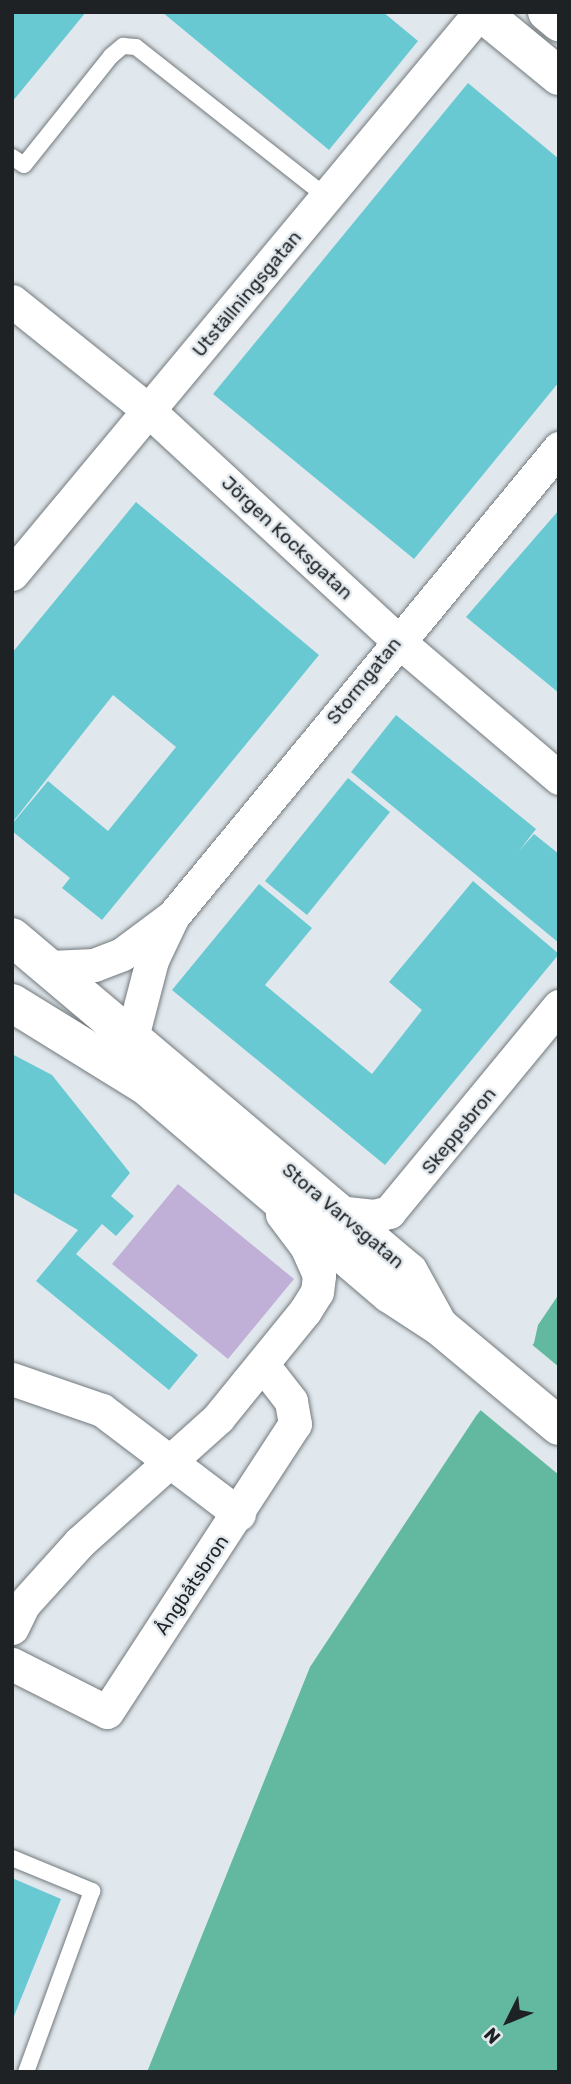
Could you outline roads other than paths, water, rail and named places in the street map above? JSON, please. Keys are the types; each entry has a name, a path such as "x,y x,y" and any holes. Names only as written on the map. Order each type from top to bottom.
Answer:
{"street":[{"path":"480,12 559,76"},
{"name":"Utställningsgatan","path":"12,574 328,198 480,12"},
{"path":"547,12 559,22"},
{"name":"Jörgen Kocksgatan","path":"12,301 148,410 397,640 559,778"},
{"name":"Stormgatan","path":"50,967 94,965 122,954 173,915 397,640 559,449"},
{"name":"Stormgatan","path":"132,1037 152,960 173,915"},
{"name":"Stora Varvsgatan","path":"12,937 409,1272 439,1326"},
{"name":"Stora Varvsgatan","path":"12,1003 145,1085 390,1294 439,1326"},
{"name":"Skeppsbron","path":"337,1212 374,1216 389,1212 408,1195 559,1006"},
{"path":"12,1628 23,1605 80,1542 218,1418 306,1311 317,1292 319,1275 306,1246 254,1176"},
{"path":"439,1326 559,1426"},
{"name":"Ångbåtsbron","path":"12,1664 107,1712 239,1514 295,1424 291,1401 263,1365"},
{"path":"12,1379 102,1410 239,1514"}],"lane":[{"path":"12,157 24,165 111,56 123,47 136,47 328,198"},
{"path":"12,1858 92,1891 26,2072"}]}
